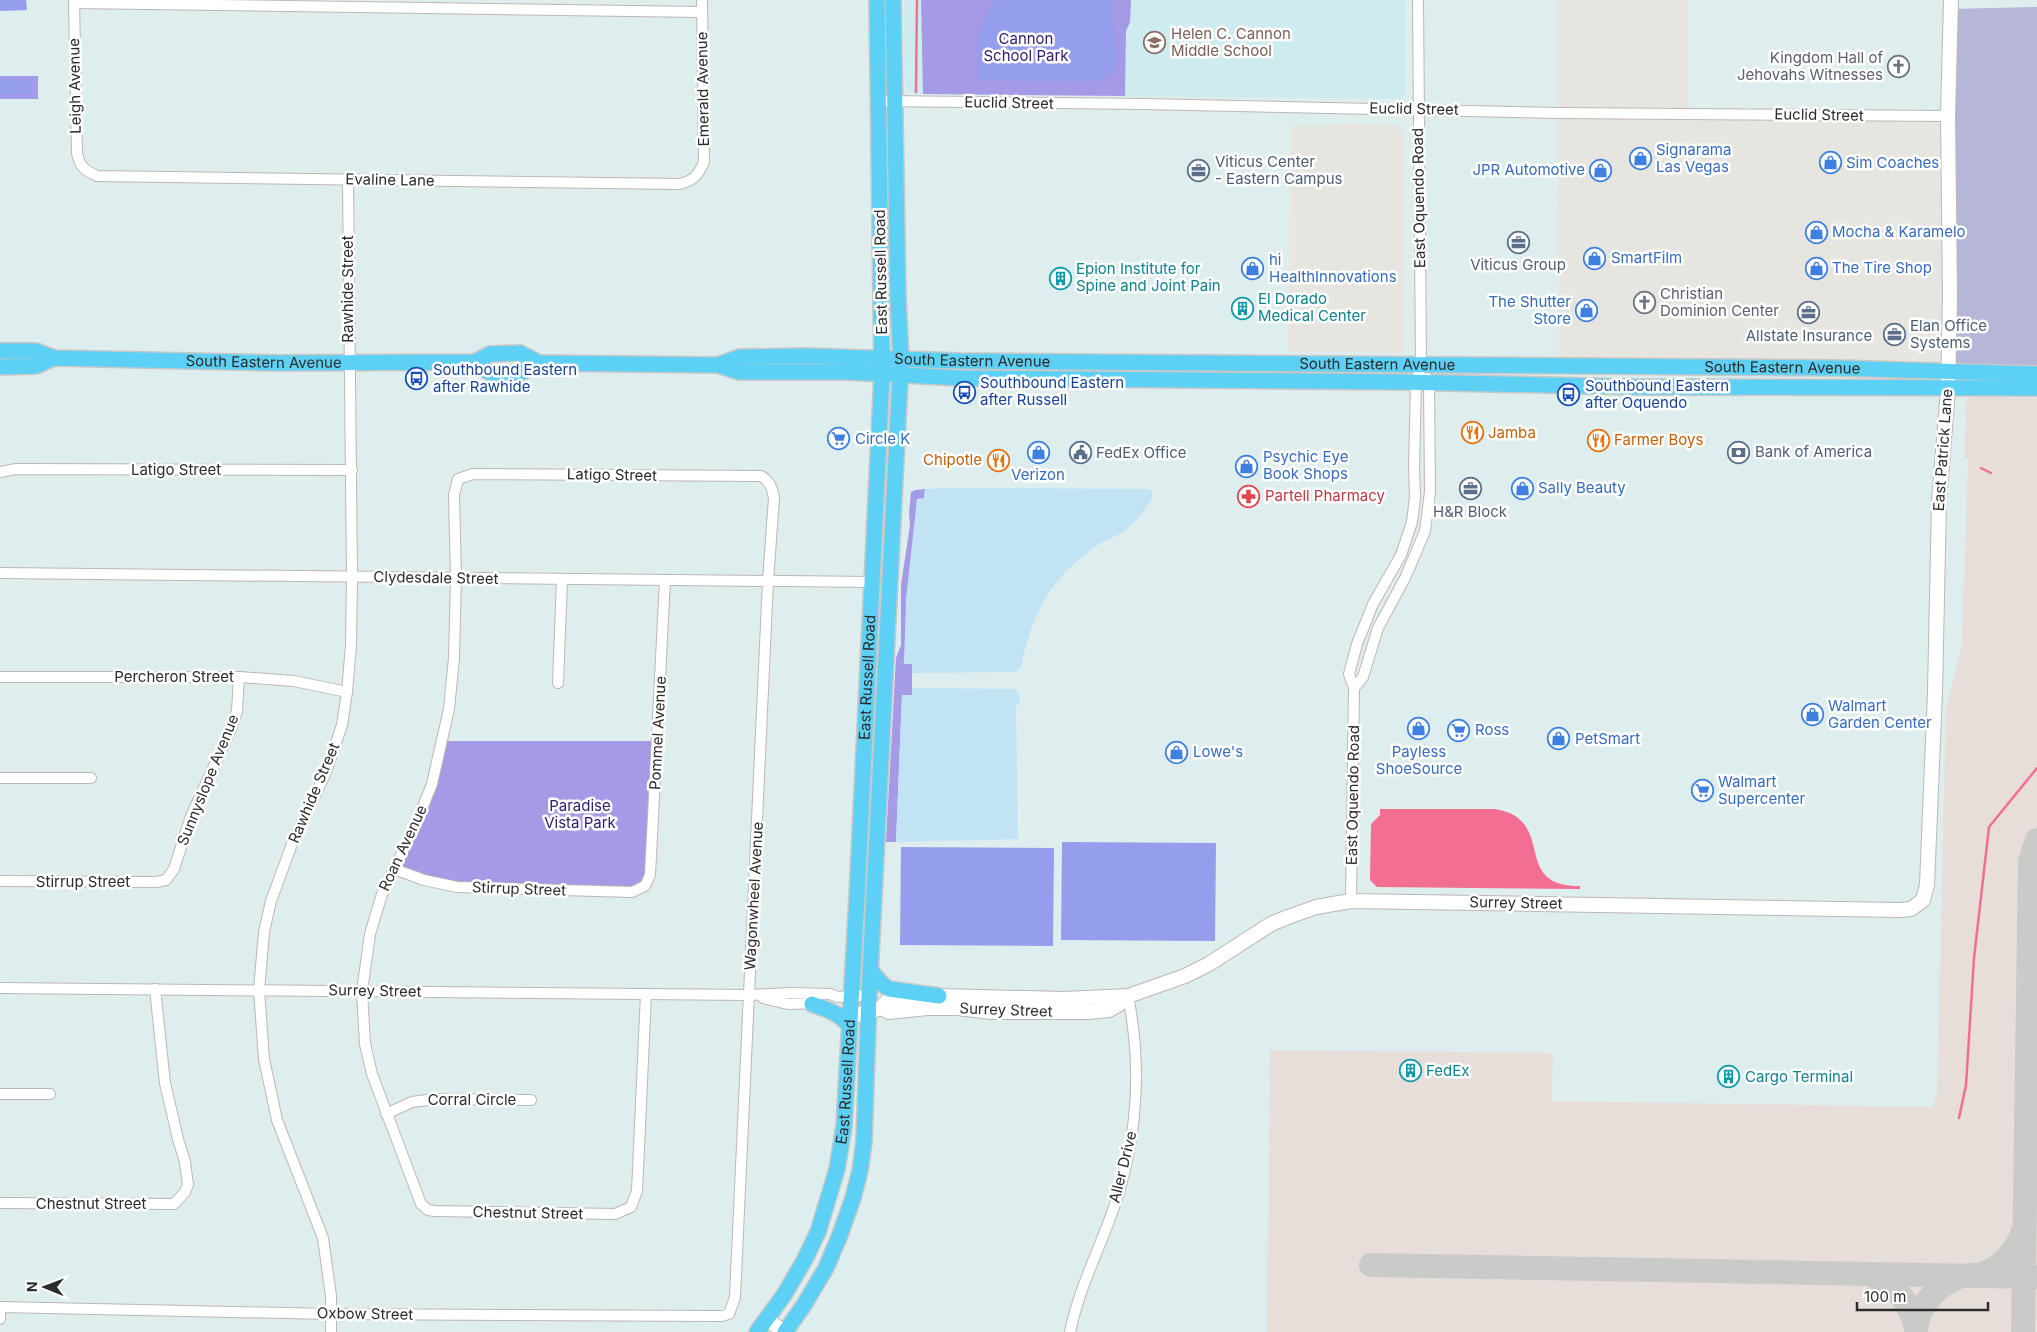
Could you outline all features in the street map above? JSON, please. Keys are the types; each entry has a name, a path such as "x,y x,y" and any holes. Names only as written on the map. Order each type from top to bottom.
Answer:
{"main road":[{"name":"East Russell Road","path":"757,1332 804,1261 818,1232 837,1169 844,1126 849,1021 845,996 868,681 882,366 877,0"},
{"name":"East Russell Road","path":"784,1332 804,1305 826,1268 840,1235 860,1171 864,1141 874,1009 869,995 870,971 901,368 893,0"},
{"path":"880,138 896,139"},
{"name":"South Eastern Avenue","path":"0,351 36,351 54,358 280,363 474,362 490,372 521,373 540,363 718,365 740,357 805,356 901,368 960,378 1422,382 1658,387 2037,388"},
{"name":"South Eastern Avenue","path":"0,367 36,366 54,358"},
{"path":"1168,363 1172,381"},
{"name":"South Eastern Avenue","path":"901,368 1168,363 1836,368 2037,374"},
{"path":"868,681 885,682"},
{"path":"870,971 882,984 889,988 938,996"},
{"path":"812,1004 849,1021"}],"street":[{"name":"Emerald Avenue","path":"697,177 704,162 702,0"},
{"name":"East Oquendo Road","path":"1354,688 1363,678 1378,628 1410,568 1425,531 1430,492 1420,366 1418,0"},
{"name":"East Patrick Lane","path":"1923,900 1927,885 1934,721 1939,501 1948,388 1950,297 1948,116 1952,0"},
{"path":"74,2 702,12"},
{"name":"Leigh Avenue","path":"74,2 77,153 78,162 84,170"},
{"name":"Euclid Street","path":"879,101 1418,109 1558,113 1948,116"},
{"name":"Evaline Lane","path":"84,170 97,176 679,184 690,182 697,177"},
{"name":"Rawhide Street","path":"331,1332 331,1296 323,1238 277,1120 264,1059 259,990 264,932 274,892 292,844 326,772 342,725 346,692 351,645 352,577 348,180"},
{"name":"East Oquendo Road","path":"1351,900 1354,688 1349,674 1357,644 1373,604 1401,556 1412,522 1415,497 1414,469 1422,382"},
{"name":"Latigo Street","path":"0,472 16,469 352,470"},
{"name":"Latigo Street","path":"458,479 473,474 483,474 761,476 767,480"},
{"name":"Roan Avenue","path":"424,1207 418,1201 372,1074 366,1044 362,990 370,934 382,894 416,824 432,784 449,709 454,658 456,578 454,495 458,479"},
{"name":"Wagonwheel Avenue","path":"729,1314 736,1297 768,581 774,498 767,480"},
{"name":"Clydesdale Street","path":"0,573 872,582"},
{"path":"558,683 562,580"},
{"name":"Pommel Avenue","path":"645,886 649,880 651,865 665,580"},
{"name":"Percheron Street","path":"0,677 239,676 294,681 346,692"},
{"name":"Sunnyslope Avenue","path":"166,880 174,869 191,816 232,727 236,711 239,676"},
{"path":"0,778 91,778"},
{"name":"Stirrup Street","path":"394,869 424,880 456,887 632,892 645,886"},
{"name":"Stirrup Street","path":"0,881 156,882 166,880"},
{"name":"Surrey Street","path":"849,1021 886,1002 938,996 1064,999 1128,996 1185,976 1209,964 1270,924 1316,907 1351,900 1900,910 1910,909 1923,900"},
{"name":"Surrey Street","path":"0,988 869,995"},
{"name":"Chestnut Street","path":"0,1203 174,1204 180,1199 188,1185 185,1162 165,1082 155,989"},
{"name":"Chestnut Street","path":"424,1207 428,1210 445,1211 615,1214 632,1207 637,1191 646,994"},
{"name":"Surrey Street","path":"750,995 788,1004 812,1004 845,996"},
{"name":"Surrey Street","path":"874,1009 889,1012 927,1008 958,1008 991,1012 1088,1012 1109,1010 1128,996"},
{"name":"Aller Drive","path":"1070,1332 1079,1299 1119,1192 1130,1149 1136,1089 1134,1040 1128,996"},
{"path":"958,1008 968,1005 1004,1006 1013,998"},
{"path":"0,1094 50,1094"},
{"name":"Corral Circle","path":"386,1114 412,1102 435,1098 531,1100"},
{"path":"0,1307 0,1319"},
{"name":"Oxbow Street","path":"0,1307 331,1314 722,1316 729,1314"},
{"path":"767,1319 784,1332"}],"shaded area":[{"name":"Helen C. Cannon Middle School","path":"904,0 1406,0 1406,92 1401,99 913,94 905,86"},
{"path":"1557,0 1688,0 1688,113 1948,116 1948,370 1559,366"},
{"path":"2037,7 2037,369 1948,370 1951,9"},
{"path":"1327,124 1397,125 1404,132 1404,353 1288,351 1291,126 1327,126"},
{"path":"1974,397 2037,398 2037,1332 1267,1332 1270,1050 1553,1053 1552,1101 1933,1107 1937,1093 1946,709 1962,646 1968,459 1964,458 1965,408 1967,399"},
{"path":"1380,809 1495,809 1514,815 1525,825 1539,865 1546,876 1559,883 1580,886 1580,889 1377,887 1370,880 1371,824 1380,815"}],"green space":[{"path":"0,0 26,0 27,10 0,11"},
{"name":"Cannon School Park","path":"921,0 1131,0 1130,22 1126,31 1125,96 923,94"},
{"path":"994,0 1111,0 1116,55 1115,69 1103,80 1082,82 978,80 978,35"},
{"path":"0,76 38,76 38,99 0,99"},
{"path":"0,79 30,80 30,94 0,94"},
{"path":"925,489 924,499 917,499 904,663 912,664 912,695 902,695 896,842 886,842 896,658 901,645 901,585 910,525 911,492"},
{"name":"Paradise Vista Park","path":"444,741 658,741 650,878 641,889 481,887 432,879 397,864"},
{"path":"1062,842 1216,843 1215,941 1061,940"},
{"path":"901,847 1054,848 1053,946 900,945"}],"sand":[{"path":"925,489 1146,489 1152,491 1153,497 1130,526 1080,558 1055,584 1038,613 1031,629 1021,666 1016,672 912,673 912,664 904,664 906,599 917,499 924,498"},
{"path":"912,688 1016,689 1019,694 1020,705 1016,705 1018,839 896,842 902,695 912,695"}],"waterway":[{"path":"916,92 917,0"},
{"path":"1981,468 1991,473"},
{"path":"1959,1118 1966,1085 1974,958 1989,827 2037,768"}],"taxiway":[{"path":"2023,1332 2030,862 2037,840"},
{"path":"1916,1332 1920,1314 1929,1298 1943,1286 1959,1277 1982,1274 1998,1266 2013,1250 2023,1231"},
{"path":"1371,1265 2037,1277"},
{"path":"1871,1274 1900,1295 1909,1307 1916,1328"}],"place":[{"name":"Helen C. Cannon Middle School","path":"1155,43"},
{"name":"Kingdom Hall of Jehovahs Witnesses","path":"1899,67"},
{"name":"Signarama Las Vegas","path":"1640,159"},
{"name":"Sim Coaches","path":"1830,163"},
{"name":"JPR Automotive","path":"1601,170"},
{"name":"Viticus Center - Eastern Campus","path":"1199,171"},
{"name":"Mocha & Karamelo","path":"1816,232"},
{"name":"Viticus Group","path":"1518,242"},
{"name":"SmartFilm","path":"1595,258"},
{"name":"The Tire Shop","path":"1816,268"},
{"name":"hi HealthInnovations","path":"1253,269"},
{"name":"Epion Institute for Spine and Joint Pain","path":"1060,278"},
{"name":"Christian Dominion Center","path":"1644,303"},
{"name":"El Dorado Medical Center","path":"1242,308"},
{"name":"The Shutter Store","path":"1587,311"},
{"name":"Allstate Insurance","path":"1809,313"},
{"name":"Elan Office Systems","path":"1894,335"},
{"name":"Southbound Eastern after Rawhide","path":"417,379"},
{"name":"Southbound Eastern after Russell","path":"964,392"},
{"name":"Southbound Eastern after Oquendo","path":"1569,395"},
{"name":"Jamba","path":"1472,433"},
{"name":"Circle K","path":"839,439"},
{"name":"Farmer Boys","path":"1598,440"},
{"name":"Verizon","path":"1038,452"},
{"name":"Bank of America","path":"1739,452"},
{"name":"FedEx Office","path":"1080,453"},
{"name":"Chipotle","path":"998,460"},
{"name":"Psychic Eye Book Shops","path":"1247,466"},
{"name":"Sally Beauty","path":"1522,488"},
{"name":"H&R Block","path":"1470,489"},
{"name":"Partell Pharmacy","path":"1249,496"},
{"name":"Walmart Garden Center","path":"1812,715"},
{"name":"Payless ShoeSource","path":"1419,729"},
{"name":"Ross","path":"1459,730"},
{"name":"PetSmart","path":"1559,739"},
{"name":"Lowe's","path":"1177,752"},
{"name":"Walmart Supercenter","path":"1702,791"},
{"name":"FedEx","path":"1410,1071"},
{"name":"Cargo Terminal","path":"1729,1077"}]}
